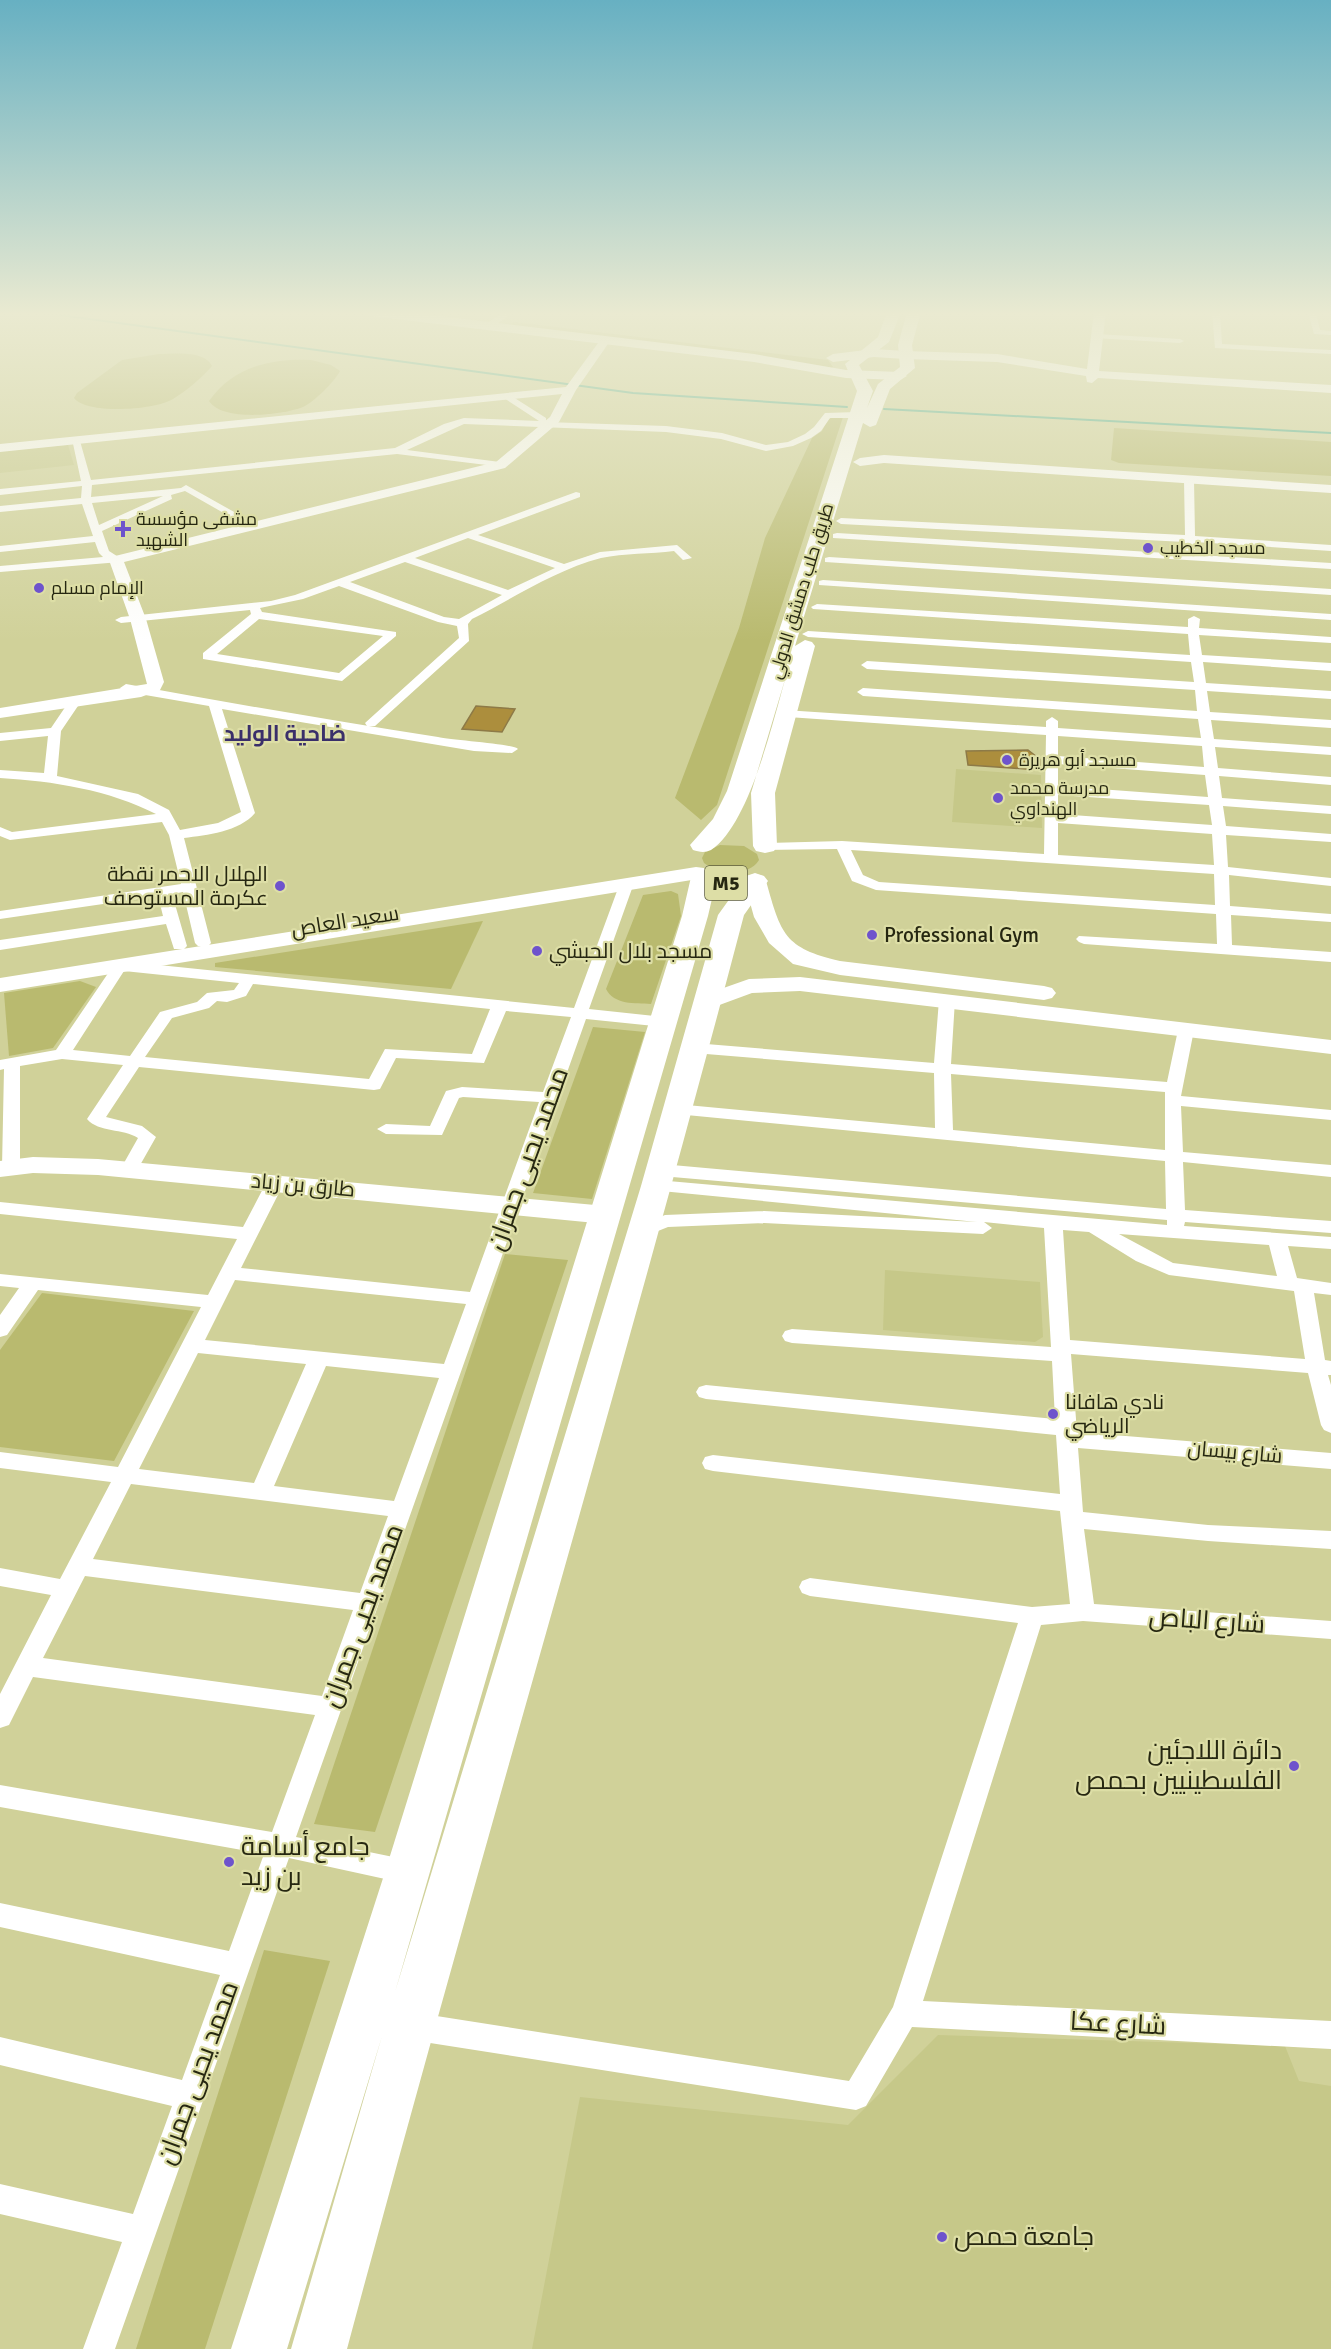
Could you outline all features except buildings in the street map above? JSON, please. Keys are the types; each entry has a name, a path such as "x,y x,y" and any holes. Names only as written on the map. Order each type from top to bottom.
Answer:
{"highway":[{"name":"طريق حلب دمشق الدولي","path":"698,866 739,791 855,422"},
{"name":"طريق حلب دمشق الدولي","path":"763,858 763,793 788,713 829,560 872,422"},
{"name":"M5","path":"727,839 740,839 763,858 728,883 698,866 727,839"},
{"path":"319,2349 409,2026 659,1178 676,1108 731,915 763,858"},
{"path":"259,2349 408,1872 664,1022 698,866"}],"main road":[{"path":"862,455 910,461 1331,489"},
{"path":"862,455 912,456 1331,482"},
{"path":"763,858 765,916 780,943 801,959 840,968 1331,1029"},
{"path":"0,985 627,883 698,866"},
{"name":"سعيد العاص","path":"0,973 698,866"},
{"path":"706,1002 749,986 800,984 1331,1047"},
{"name":"طارق بن زياد","path":"6,1168 33,1165 129,1170 512,1204 606,1215"}],"street":[{"path":"0,448 261,422"},
{"path":"397,451 454,423 464,422"},
{"path":"516,422 666,429 722,436 766,448 790,444 808,436 818,429 821,422"},
{"path":"0,569 110,559 494,465 544,422"},
{"path":"0,705 156,682 138,619 98,534 86,500 87,483 75,441"},
{"path":"0,492 397,451 494,465"},
{"path":"494,465 118,552 110,559 106,570 120,615 138,619 256,610 299,597 576,495"},
{"path":"0,549 98,534 223,470"},
{"path":"135,478 139,495"},
{"path":"1189,480 1190,558 1195,606 1193,631 1219,829 1225,950"},
{"path":"0,509 183,490 247,522"},
{"path":"839,529 1050,530 1331,548"},
{"path":"839,529 1048,549 1331,566"},
{"path":"1050,530 1048,549 1053,650 1049,704 1053,732 1050,759 1051,860"},
{"path":"466,534 564,568"},
{"path":"462,623 468,617 506,598 509,594 564,568 600,555 677,548 687,558"},
{"path":"404,558 509,594"},
{"path":"829,560 1331,592"},
{"path":"339,582 442,620 462,623"},
{"path":"823,583 1195,606 1331,617"},
{"path":"817,607 1053,650 1201,687 1331,695"},
{"path":"256,610 392,634 342,677 207,656 256,610"},
{"path":"371,723 465,639 462,623"},
{"path":"867,665 1053,650 1193,631 1331,640"},
{"path":"808,634 1331,667"},
{"path":"0,712 74,703 139,684 476,739 512,749 474,747 215,706 139,684"},
{"path":"862,692 1331,724"},
{"path":"50,778 55,731 74,703"},
{"path":"176,835 214,829 237,822 248,813 237,774 221,733 215,706"},
{"path":"788,713 1331,751"},
{"path":"0,737 55,731"},
{"path":"1050,759 1331,781"},
{"path":"0,774 11,772 50,778 133,797 168,817 176,835 203,943"},
{"path":"1051,790 1331,810"},
{"path":"0,831 10,836 168,817"},
{"path":"1051,818 1331,838"},
{"path":"763,858 842,845 1220,870 1331,882"},
{"path":"842,845 857,878 876,886 1331,918"},
{"name":"محمد يحيى جمران","path":"99,2349 627,883"},
{"path":"0,915 190,887"},
{"path":"164,891 179,946"},
{"path":"0,945 172,919"},
{"path":"1084,939 1331,957"},
{"path":"62,1054 120,966 664,1022"},
{"path":"129,1170 147,1137 141,1131 129,1126 103,1123 96,1119 166,1015 203,1005 213,996 227,997 240,993 249,979"},
{"path":"944,1132 942,1068 947,1000"},
{"path":"6,1168 6,1063 62,1054 368,1085 376,1081 391,1053 473,1060 480,1056 500,1005"},
{"path":"1176,1223 1173,1094 1186,1030"},
{"path":"694,1048 942,1068 1173,1094 1331,1115"},
{"path":"462,1092 473,1060"},
{"path":"386,1129 436,1131 452,1095 462,1092 550,1098"},
{"path":"676,1108 944,1132 1173,1158 1331,1171"},
{"path":"659,1178 1176,1223 1331,1227"},
{"path":"659,1178 1053,1228"},
{"path":"0,1718 275,1183"},
{"path":"0,1208 249,1234"},
{"path":"643,1231 665,1221 764,1217 1053,1228 1176,1223 1277,1239 1331,1244"},
{"path":"1093,1226 1143,1257 1169,1269 1331,1289"},
{"path":"1053,1228 1072,1511 1083,1612"},
{"path":"1277,1239 1296,1284 1323,1367 1331,1425"},
{"path":"229,1273 478,1299"},
{"path":"0,1280 213,1302"},
{"path":"0,1330 33,1283"},
{"path":"792,1336 1323,1367"},
{"path":"190,1345 451,1372"},
{"path":"261,1492 319,1358"},
{"name":"شارع بيسان","path":"706,1392 1331,1461"},
{"path":"0,1460 402,1510"},
{"path":"713,1463 1072,1511 1208,1533 1331,1540"},
{"path":"77,1566 368,1604"},
{"path":"0,1578 66,1589"},
{"name":"شارع الباص","path":"810,1587 1032,1616 1083,1612 1331,1630"},
{"path":"409,2026 856,2096 905,2013 1032,1616"},
{"path":"27,1666 330,1707"},
{"path":"0,1796 280,1845 408,1872"},
{"path":"0,1915 237,1966"},
{"name":"شارع عكا","path":"905,2013 1331,2035"},
{"path":"0,2051 190,2096"},
{"path":"0,2199 142,2231"}],"shaded area":[{"path":"827,422 841,422 717,805 701,820 675,798 739,628 765,538 812,438 822,431"},
{"path":"1114,428 1331,442 1331,476 1119,463 1111,460"},
{"path":"68,445 74,465 0,473 0,451"},
{"name":"مدرسة محمد الهنداوي","path":"956,769 1041,775 1042,828 952,822"},
{"path":"720,845 744,846 757,854 759,860 748,869 741,871 717,870 704,863 702,858 705,852"},
{"path":"671,891 678,894 681,916 651,1004 620,1001 606,989 643,895"},
{"path":"483,921 451,989 215,967 215,963"},
{"path":"80,981 96,987 53,1048 9,1056 4,993"},
{"path":"593,1027 645,1032 592,1199 533,1193"},
{"path":"505,1254 568,1260 375,1832 314,1824"},
{"path":"885,1270 1040,1282 1043,1337 1035,1342 883,1330"},
{"path":"42,1293 194,1311 114,1461 0,1447 0,1350"},
{"path":"264,1950 330,1961 205,2349 136,2349"},
{"name":"جامعة حمص","path":"938,2035 1285,2046 1299,2081 1331,2086 1331,2349 532,2349 580,2097 848,2125"}],"waterway":[{"path":"1119,422 1331,433"}],"place":[{"name":"مشفى مؤسسة الشهيد","path":"123,529"},
{"name":"مسجد الخطيب","path":"1148,548"},
{"name":"الإمام مسلم","path":"39,588"},
{"name":"مسجد أبو هريرة","path":"1007,760"},
{"name":"مدرسة محمد الهنداوي","path":"998,798"},
{"name":"الهلال الاحمر نقطة عكرمة المستوصف","path":"280,886"},
{"name":"Professional Gym","path":"872,935"},
{"name":"مسجد بلال الحبشي","path":"537,951"},
{"name":"نادي هافانا الرياضي","path":"1053,1414"},
{"name":"دائرة اللاجئين الفلسطينيين بحمص","path":"1294,1766"},
{"name":"جامع أسامة بن زيد","path":"229,1862"},
{"name":"جامعة حمص","path":"942,2237"}],"district":[{"name":"ضاحية الوليد","path":"285,733"}]}
